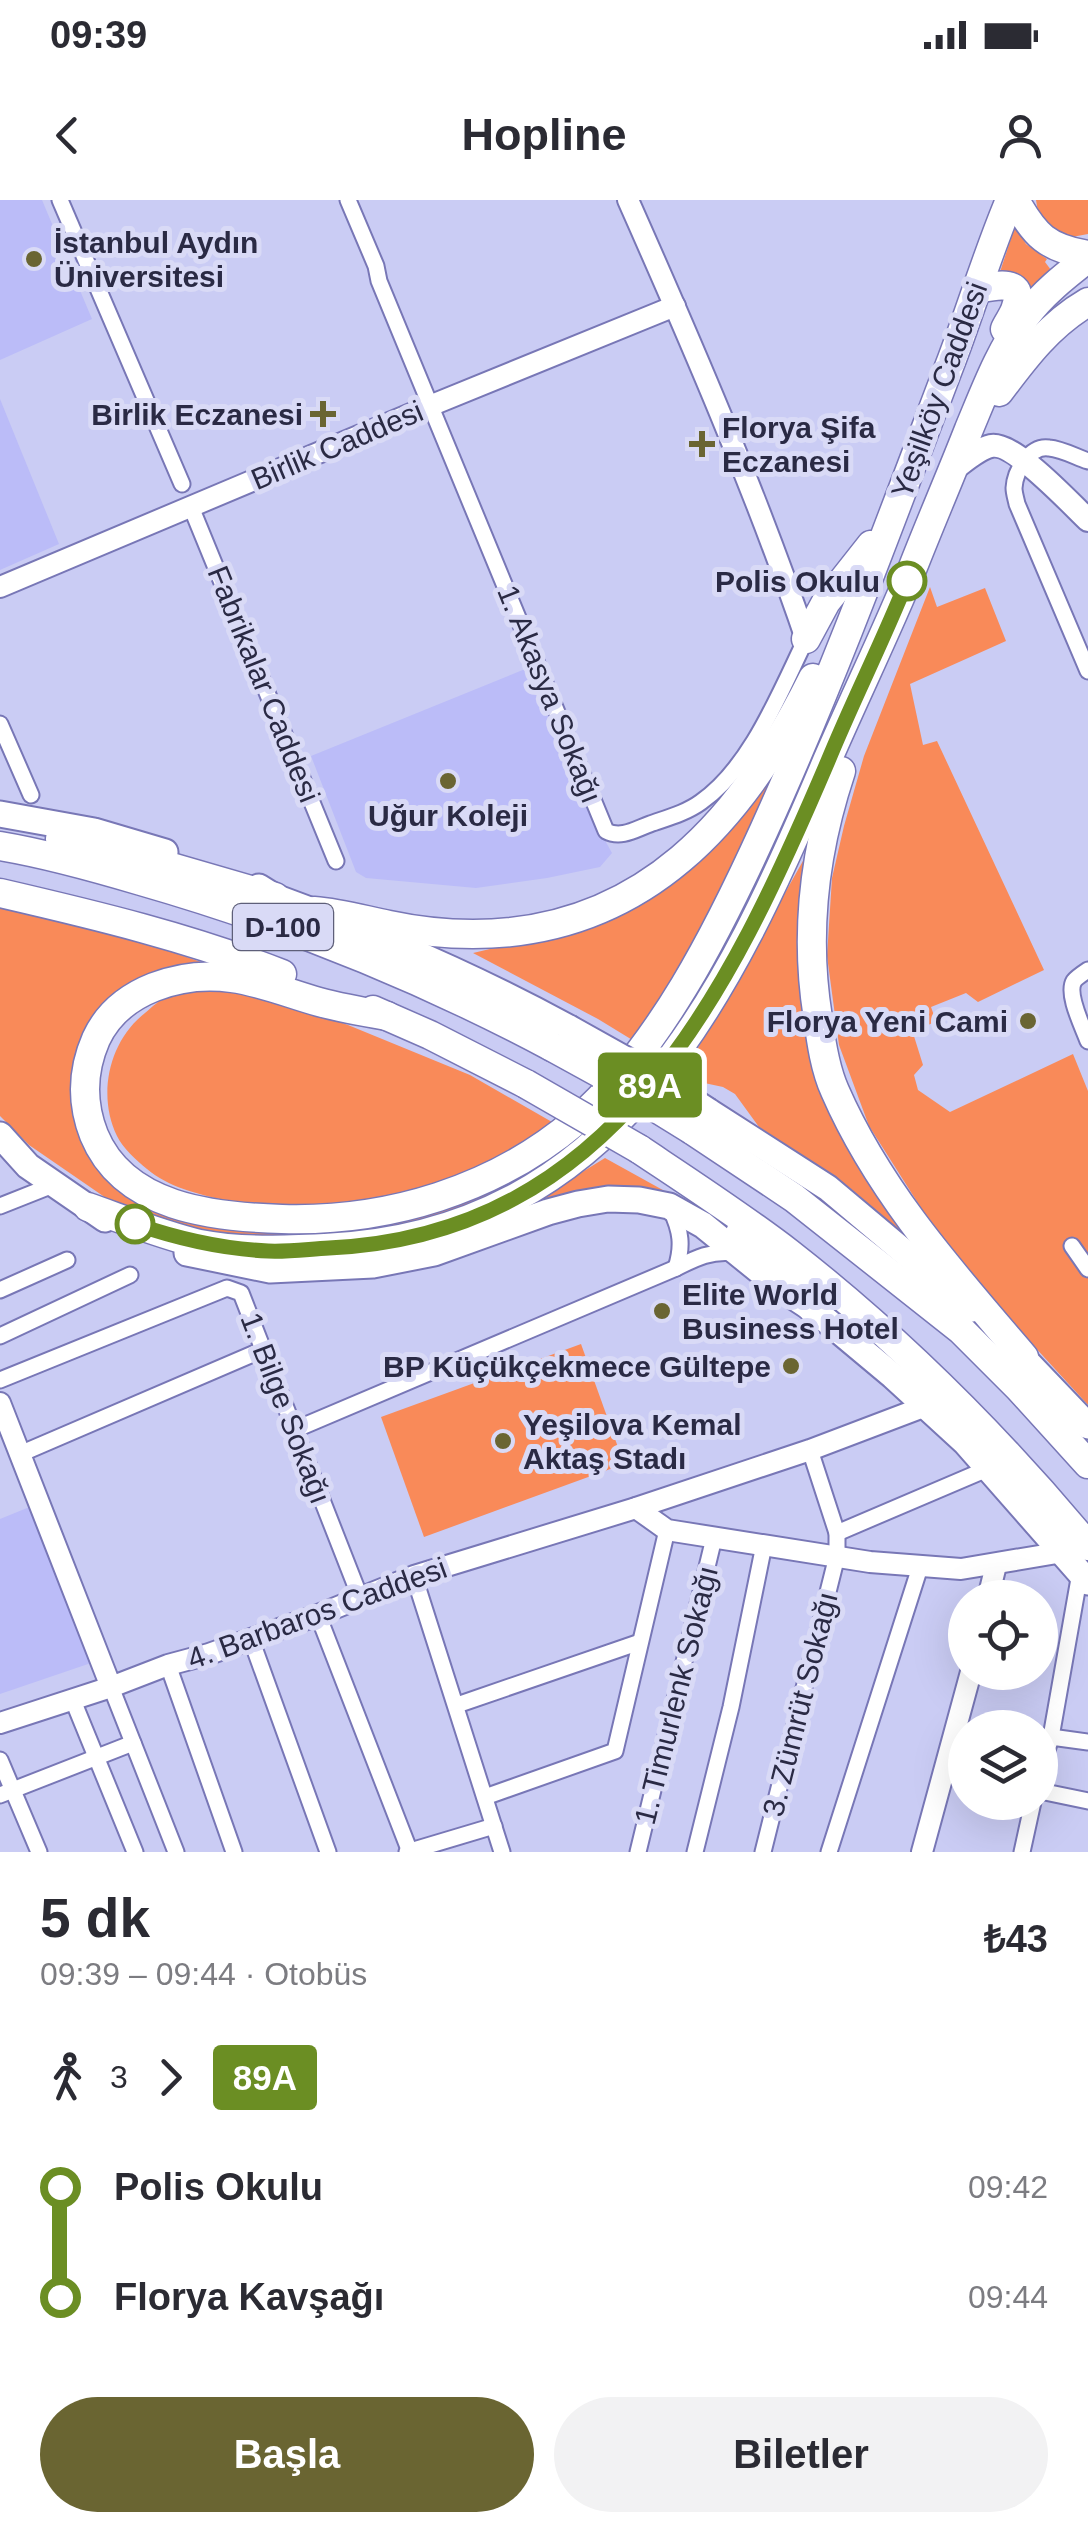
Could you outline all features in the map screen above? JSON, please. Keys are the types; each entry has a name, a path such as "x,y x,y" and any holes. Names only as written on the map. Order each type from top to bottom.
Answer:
{"highway":[{"path":"1013,200 1043,240 1088,257"},
{"name":"Yeşilköy Caddesi","path":"867,580 1013,200"},
{"name":"Yeşilköy Caddesi","path":"899,601 1012,335 1040,298 1088,257"},
{"path":"976,289 1001,284 1010,286 1018,297 1004,332 999,361"},
{"path":"968,433 1036,343 1088,302"},
{"path":"806,639 826,602 891,520"},
{"path":"314,911 342,913 418,930 474,934 558,924 633,893 691,852 736,804 770,757 867,580"},
{"path":"387,1016 232,978 194,977 158,985 140,993 112,1015 93,1046 84,1088 95,1136 110,1164 170,1204 248,1218 300,1220 389,1211 445,1195 502,1170 554,1138 606,1092 639,1052 707,946 802,749 867,580"},
{"path":"88,1207 202,1244 272,1252 344,1247 404,1238 461,1222 560,1172 605,1134 644,1091 690,1033 714,994 794,842 899,601"},
{"path":"899,601 830,804 820,846 810,942 820,1036 833,1088 874,1165 944,1262 1024,1357"},
{"path":"0,828 134,856 276,896"},
{"name":"D-100","path":"0,846 70,860 299,932 492,1016 560,1037 700,1120 961,1330 1088,1464"},
{"name":"D-100","path":"0,893 100,916 187,942 267,968 387,1016 526,1084 639,1149 789,1253 902,1349 990,1437 1080,1563"},
{"path":"707,1194 814,1310"}],"main road":[{"path":"951,471 982,449 998,445 1012,451 1088,520"},
{"path":"0,814 117,837 247,881 524,1004 560,1037"},
{"path":"700,1120 828,1188 1024,1357 1088,1426"},
{"path":"0,1136 28,1166 110,1222 172,1249 270,1270 372,1265 434,1253 578,1204 639,1200 669,1206 704,1226 868,1354 965,1442 1080,1563"}],"street":[{"path":"60,200 182,484"},
{"name":"1. Akasya Sokağı","path":"336,200 369,272 379,281"},
{"name":"1. Akasya Sokağı","path":"348,200 606,832 626,834 697,805 714,792 761,728 806,639"},
{"path":"628,200 786,578 806,639"},
{"name":"Birlik Caddesi","path":"0,587 675,306"},
{"path":"1088,461 1041,448 1033,452 1016,475 1014,490 1088,671"},
{"name":"Fabrikalar Caddesi","path":"192,507 336,861"},
{"path":"786,578 800,591 826,602"},
{"path":"0,724 30,795"},
{"path":"1088,970 1075,979 1071,988 1088,1040"},
{"path":"0,1206 53,1185"},
{"path":"669,1206 682,1238 676,1268"},
{"path":"1072,1246 1088,1269"},
{"path":"294,1430 702,1255 731,1252 744,1258"},
{"path":"0,1290 67,1260"},
{"path":"0,1336 130,1275"},
{"name":"1. Bilge Sokağı","path":"0,1380 227,1288 241,1293 360,1597"},
{"path":"20,1454 262,1350"},
{"path":"0,1403 176,1852"},
{"name":"4. Barbaros Caddesi","path":"0,1722 251,1639 414,1576 636,1508 810,1450 926,1406"},
{"name":"3. Zümrüt Sokağı","path":"763,1852 838,1556 837,1533 810,1450"},
{"path":"837,1533 987,1469"},
{"path":"636,1508 666,1530 920,1568 1080,1563 1053,1710"},
{"path":"485,1797 615,1750 666,1530"},
{"name":"1. Timurlenk Sokağı","path":"638,1852 714,1538"},
{"path":"696,1852 764,1545"},
{"path":"992,1580 996,1564"},
{"path":"829,1852 920,1568"},
{"path":"414,1576 502,1852"},
{"path":"318,1615 409,1852 494,1826"},
{"path":"251,1639 328,1852"},
{"path":"457,1706 640,1642"},
{"path":"168,1666 234,1852"},
{"path":"72,1698 135,1852"},
{"path":"1058,1746 1088,1742"},
{"path":"8,1793 133,1743"},
{"path":"0,1760 8,1793 39,1852"},
{"path":"922,1852 948,1770"},
{"path":"1058,1795 1088,1801"},
{"path":"1022,1852 1029,1820"}],"shaded area":[{"name":"İstanbul Aydın Üniversitesi","path":"0,200 42,200 92,319 0,360"},
{"path":"1036,200 1088,200 1088,234 1064,234 1062,238 1039,218"},
{"path":"1015,226 1026,244 1047,259 1051,270 1026,293 1009,273 1000,272"},
{"path":"0,399 59,544 0,570"},
{"path":"930,587 937,607 985,588 1006,641 910,684 923,745 937,741 1044,970 978,1002 966,993 931,1007 936,1021 913,1033 923,1065 914,1075 918,1090 950,1112 1073,1054 1088,1091 1088,1405 935,1230 869,1126 839,1045 827,956 832,878 864,756"},
{"name":"Uğur Koleji","path":"530,667 586,806 612,853 600,867 476,888 366,878 356,872 311,756"},
{"path":"799,730 696,941 634,1041 473,953 567,931 616,913"},
{"path":"808,852 808,1029 913,1241 850,1188 759,1127 735,1094 723,1087 681,1078"},
{"path":"0,906 140,941 201,962 164,970 82,1049 102,1171 320,1230 572,1135 582,1139 546,1167 474,1205 366,1236 218,1237 131,1211 29,1145 0,1116"},
{"path":"214,989 264,996 348,1025 470,1075 552,1122 517,1148 439,1186 354,1206 267,1207 224,1200 174,1185 147,1169 119,1140 108,1103 110,1070 123,1038 156,1003 174,994"},
{"path":"605,1158 670,1194 519,1211"},
{"name":"Yeşilova Kemal Aktaş Stadı","path":"581,1344 624,1464 424,1537 381,1417"},
{"path":"32,1506 94,1662 0,1694 0,1519"}],"bus line":[{"name":"89A","path":"135,1224 202,1244 272,1252 373,1244 461,1222 487,1211 540,1184 586,1152 664,1068 740,950 794,842 907,581"}],"place":[{"name":"İstanbul Aydın Üniversitesi","path":"34,259"},
{"name":"Birlik Eczanesi","path":"323,414"},
{"name":"Florya Şifa Eczanesi","path":"702,444"},
{"name":"Polis Okulu","path":"907,581"},
{"name":"Uğur Koleji","path":"448,781"},
{"name":"Florya Yeni Cami","path":"1028,1021"},
{"name":"Elite World Business Hotel","path":"662,1311"},
{"name":"BP Küçükçekmece Gültepe","path":"791,1366"},
{"name":"Yeşilova Kemal Aktaş Stadı","path":"503,1441"}]}
